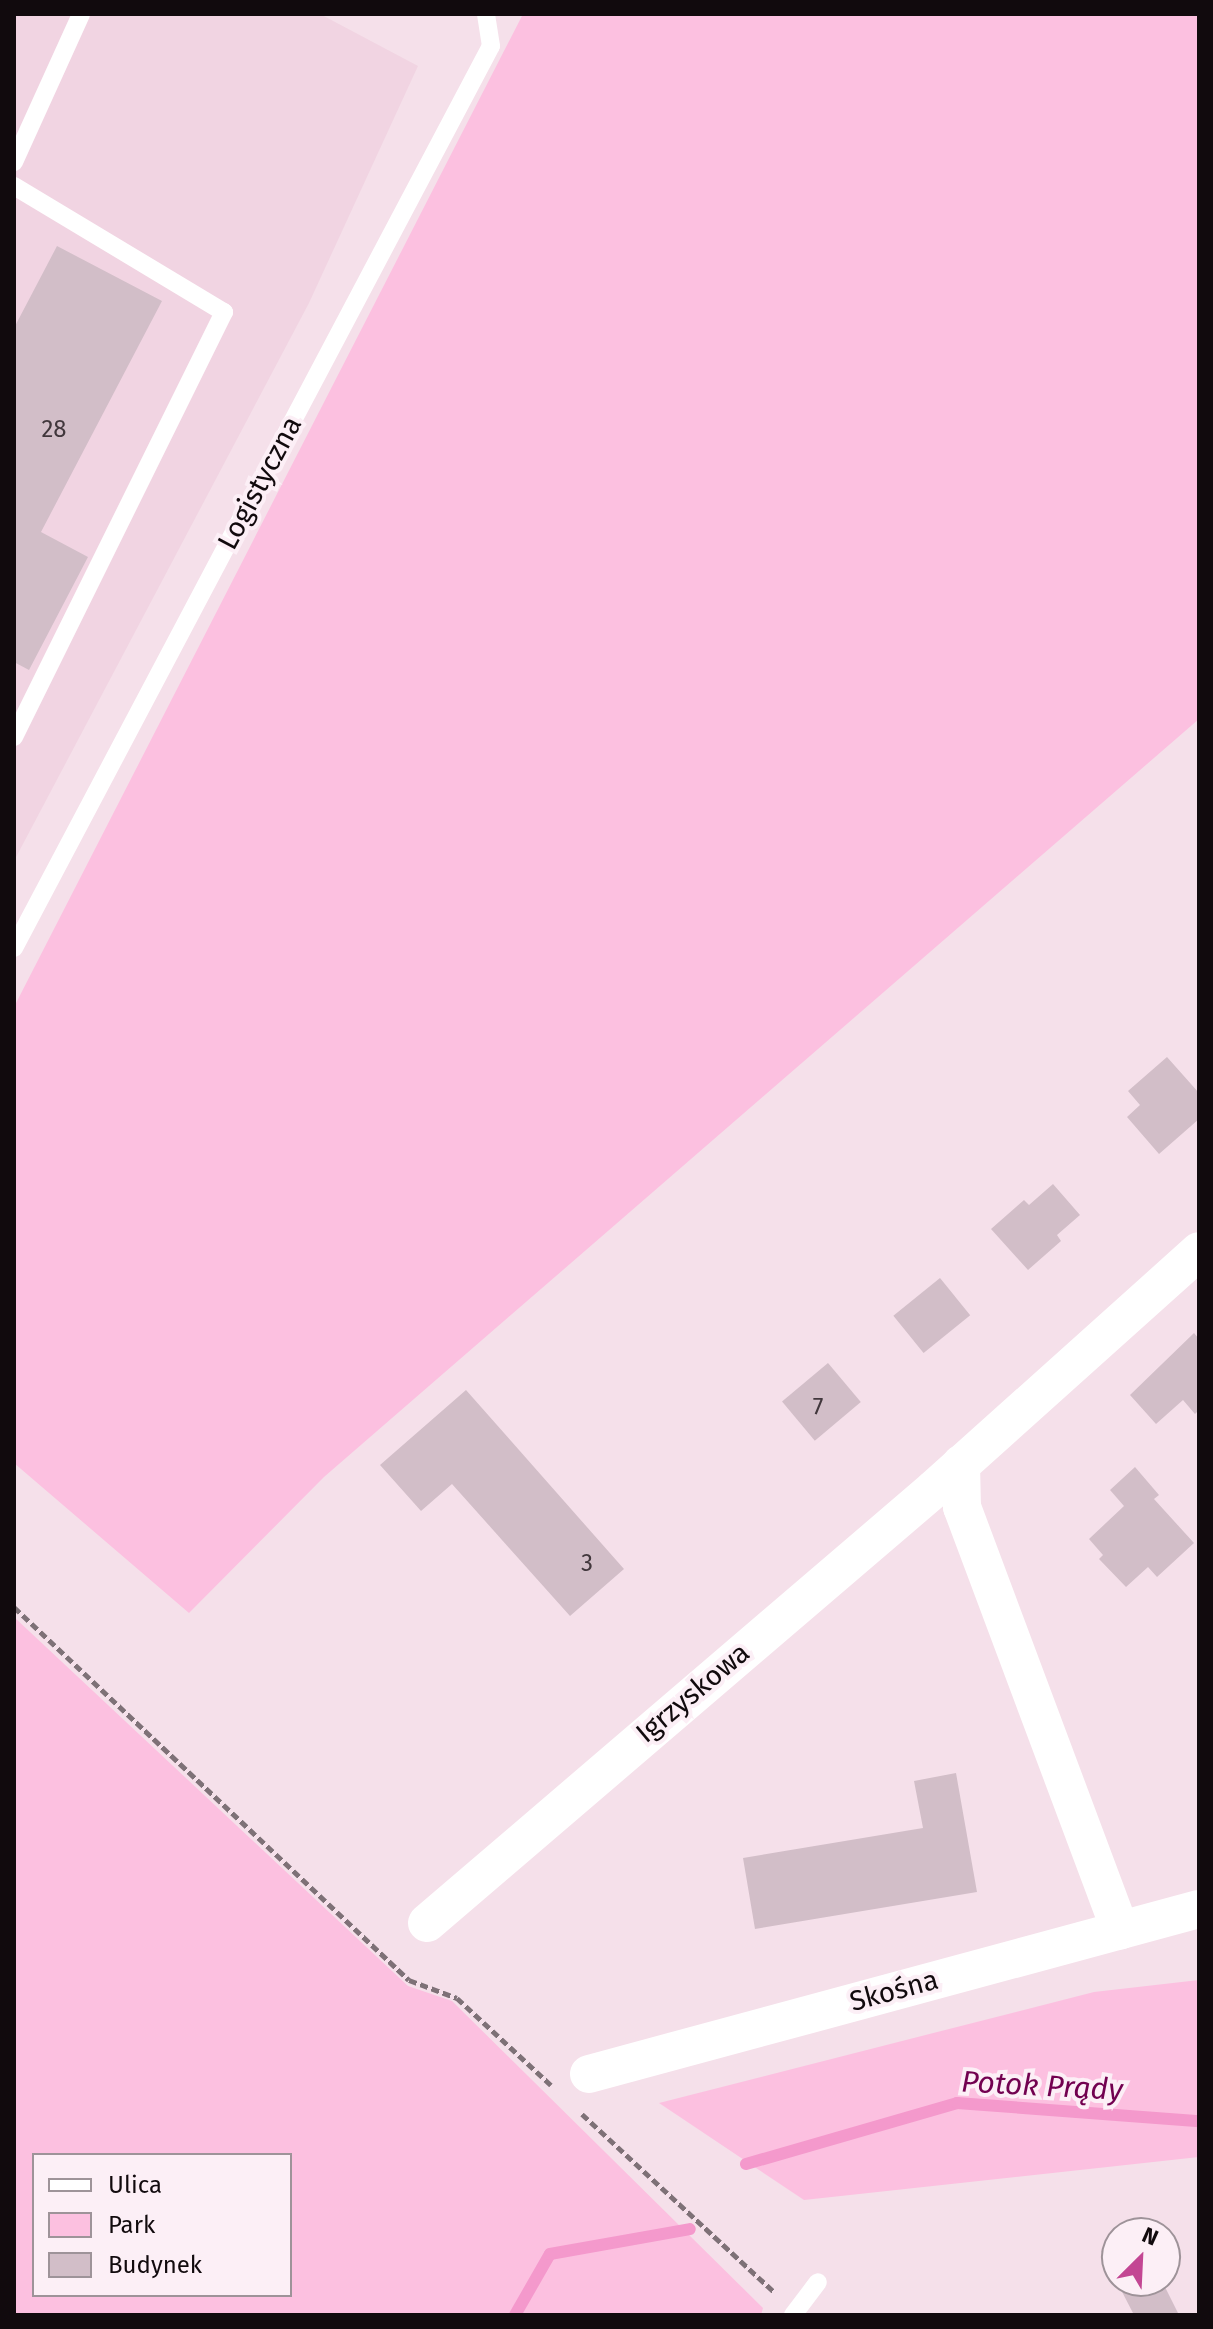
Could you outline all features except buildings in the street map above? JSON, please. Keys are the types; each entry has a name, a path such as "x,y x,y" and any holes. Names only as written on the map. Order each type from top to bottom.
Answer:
{"street":[{"name":"Igrzyskowa","path":"427,1923 961,1464 1199,1251"},
{"path":"961,1464 962,1507 1120,1930"},
{"name":"Skośna","path":"575,2092 1199,1909"}],"lane":[{"path":"14,162 81,14"},
{"name":"Logistyczna","path":"14,948 491,46 486,14"},
{"path":"14,186 224,312 14,737"},
{"path":"794,2313 818,2282"}],"path":[{"path":"14,1607 409,1980 457,1998 575,2092 794,2313"}],"shaded area":[{"path":"14,14 320,14 418,66 309,303 14,861"}],"green space":[{"path":"523,14 1199,14 1199,719 324,1477 189,1613 14,1463 14,1007"},
{"path":"14,1617 408,1986 452,2001 763,2308 761,2315 14,2315"},
{"path":"1199,1980 1199,2157 804,2200 659,2103 1094,1992"}],"waterway":[{"name":"Potok Prądy","path":"746,2164 957,2103 1199,2121"},
{"name":"Potok Prądy","path":"515,2315 550,2254 690,2229"}]}
